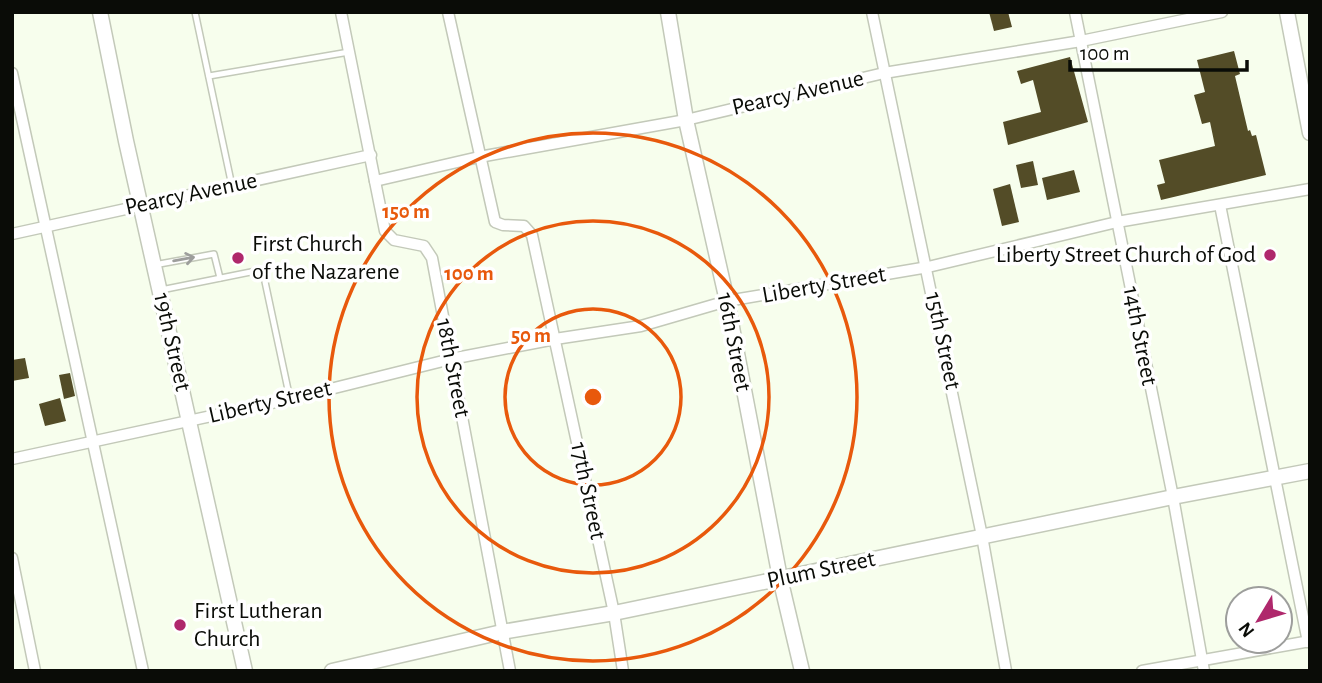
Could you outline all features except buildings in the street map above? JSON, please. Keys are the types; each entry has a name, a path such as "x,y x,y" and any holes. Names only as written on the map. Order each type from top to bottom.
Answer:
{"street":[{"name":"19th Street","path":"100,12 245,671"},
{"name":"18th Street","path":"341,12 385,231 394,240 424,246 432,258 510,671"},
{"name":"17th Street","path":"448,12 495,222 524,226 532,235 614,613 623,671"},
{"name":"16th Street","path":"668,12 686,120 727,301 780,578 802,671"},
{"name":"15th Street","path":"872,12 928,267 1006,671"},
{"name":"14th Street","path":"1075,12 1203,665"},
{"name":"Pearcy Avenue","path":"375,181 480,157 686,120 884,73 1081,41 1182,16 1222,12"},
{"path":"1287,12 1310,133"},
{"path":"12,73 143,671"},
{"name":"Pearcy Avenue","path":"12,234 371,155"},
{"name":"Liberty Street","path":"12,459 289,399 451,359 640,326 727,301 928,267 1117,222 1310,189"},
{"path":"1142,671 1203,665 1309,641 1220,205"},
{"name":"Plum Street","path":"332,671 373,666 502,632 614,613 1310,471"},
{"path":"12,558 35,671"}],"lane":[{"path":"195,12 232,186"},
{"path":"209,76 349,52"},
{"path":"154,265 214,254 220,278"},
{"path":"160,290 256,271 264,277 289,399"}],"place":[{"name":"Liberty Street Church of God","path":"1270,255"},
{"name":"First Church of the Nazarene","path":"238,258"},
{"name":"First Lutheran Church","path":"180,625"}]}
